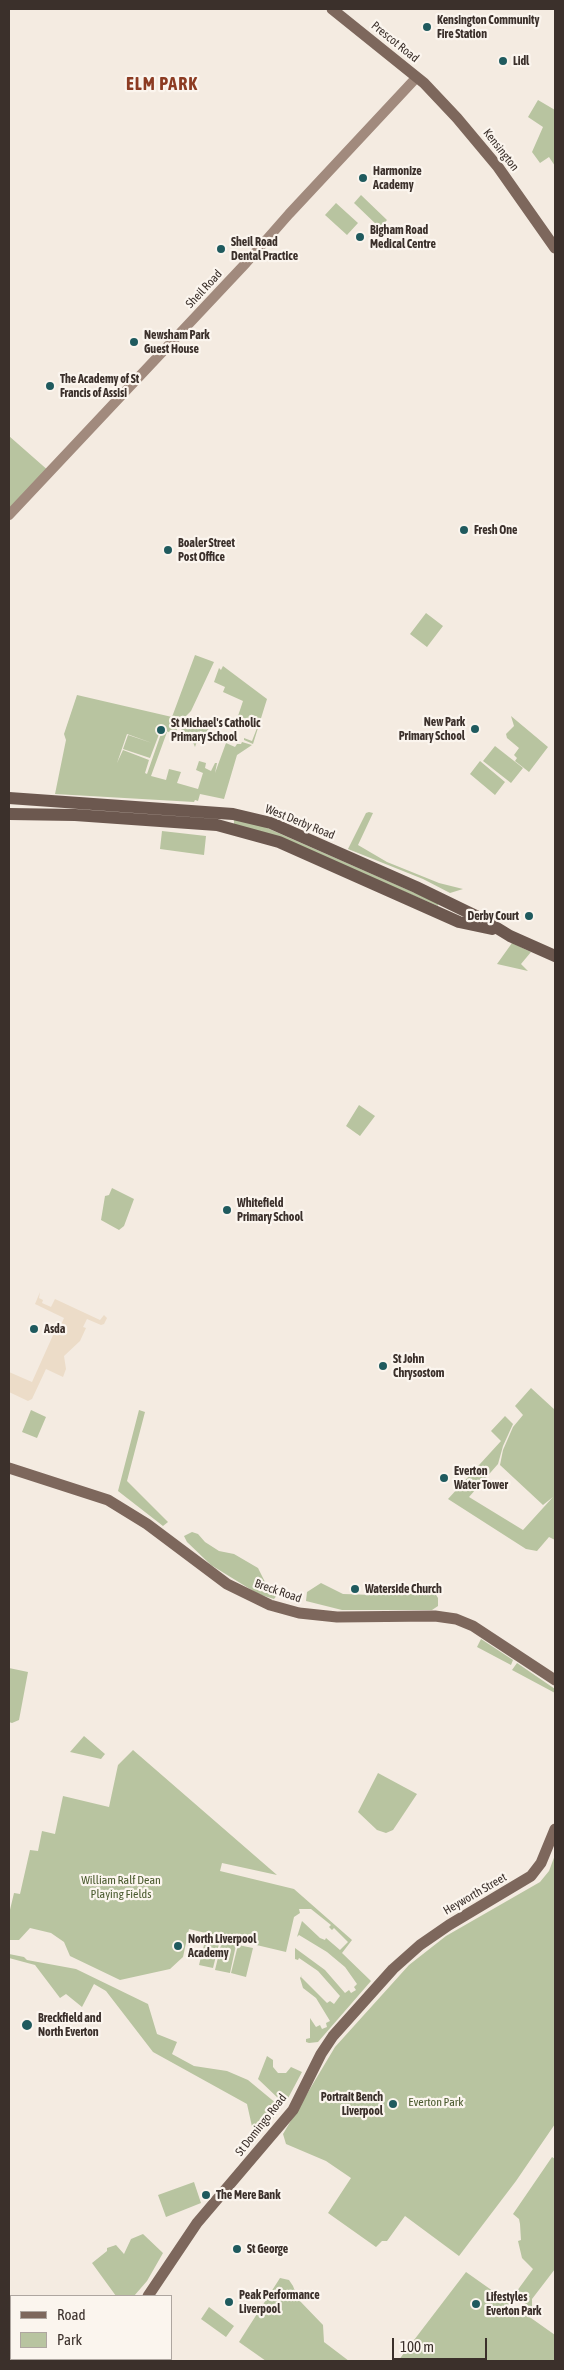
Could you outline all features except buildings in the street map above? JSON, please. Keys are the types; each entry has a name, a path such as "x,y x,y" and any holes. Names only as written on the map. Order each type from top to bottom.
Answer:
{"highway":[{"name":"West Derby Road","path":"9,798 233,814 271,823 416,887 555,956"},
{"name":"West Derby Road","path":"9,814 75,815 216,825 279,842 459,922 504,932"}],"main road":[{"name":"Prescot Road","path":"332,9 416,78"},
{"name":"Kensington","path":"416,78 457,118 498,166 555,248"},
{"name":"Sheil Road","path":"9,515 246,263 416,78"},
{"name":"Breck Road","path":"9,1468 108,1500 147,1524 227,1584 270,1605 299,1613 328,1617 435,1616 456,1619 474,1626 555,1680"},
{"name":"Heyworth Street","path":"393,1969 420,1945 449,1925 531,1876 541,1863 555,1829"},
{"name":"St Domingo Road","path":"149,2295 197,2223 229,2188 293,2110 321,2054 333,2036 393,1969"}],"green space":[{"path":"538,100 555,110 555,166 549,157 540,163 532,152 543,127 528,117"},
{"path":"361,195 387,220 380,228 354,203"},
{"path":"336,203 358,223 347,235 325,215"},
{"path":"9,436 50,472 9,515"},
{"path":"426,613 443,626 427,647 410,634"},
{"name":"St Michael's Catholic Primary School","path":"195,655 214,662 191,711 178,724 176,735 161,729 150,758 123,749 128,735 152,743 127,734 117,763 123,750 149,760 145,773 147,774 162,731 167,732 151,776 166,780 169,769 181,772 177,783 198,789 203,773 196,770 199,761 206,763 205,768 211,771 215,763 217,763 215,773 226,743 235,747 242,742 252,745 237,755 224,799 200,794 198,801 195,800 194,802 55,794 66,740 64,734 77,695 172,717"},
{"path":"223,666 267,699 253,744 244,740 244,738 252,741 257,728 254,726 255,724 238,716 243,701 223,692 225,687 214,682 219,668 221,670"},
{"path":"511,716 548,747 529,772 515,761 517,758 514,755 519,748 507,738 506,734 514,726"},
{"path":"195,720 207,725 209,728 206,733 200,731 198,737 190,732 189,737 198,738 195,747 192,740 188,739 181,730 187,723"},
{"path":"495,746 523,768 511,783 483,761"},
{"path":"480,761 505,782 495,795 470,774"},
{"path":"366,813 373,813 358,845 387,862 439,883 463,889 450,893 423,879 348,849"},
{"path":"234,819 258,824 438,903 438,906 276,837 234,825"},
{"path":"162,831 206,836 204,855 160,849"},
{"path":"512,943 531,952 521,964 528,971 497,964"},
{"path":"359,1105 375,1116 360,1136 346,1126"},
{"path":"112,1188 134,1199 124,1226 119,1230 101,1220 105,1196 109,1195"},
{"path":"531,1388 555,1410 555,1540 549,1537 537,1551 526,1549 448,1499 501,1441 491,1431 505,1416 513,1424 503,1446 498,1464 469,1497 523,1530 553,1497 543,1505 500,1465 503,1450 513,1427 523,1415 515,1406"},
{"path":"31,1410 46,1417 37,1438 22,1432"},
{"path":"139,1410 145,1412 127,1481 168,1522 163,1526 118,1491"},
{"path":"192,1532 198,1534 205,1542 219,1551 234,1554 258,1568 266,1584 282,1589 274,1599 258,1594 211,1565 187,1542 184,1536"},
{"path":"321,1583 343,1594 423,1593 432,1588 438,1598 438,1606 432,1610 342,1610 306,1601 307,1592"},
{"path":"481,1639 513,1660 511,1665 477,1647"},
{"path":"517,1663 555,1689 555,1693 512,1670"},
{"path":"9,1668 28,1672 19,1720 12,1723 9,1722"},
{"path":"84,1736 105,1754 101,1759 70,1752"},
{"name":"William Ralf Dean Playing Fields","path":"133,1750 277,1875 222,1863 220,1871 294,1889 352,1940 342,1953 371,1981 318,2042 306,2042 306,2039 310,2038 310,2018 316,2027 320,2025 322,2029 327,2027 326,2023 330,2021 316,1998 303,1988 300,1978 302,1975 301,1977 327,2003 330,2001 334,2004 340,1996 318,1971 299,1958 298,1960 295,1959 295,1948 325,1970 345,1993 349,1990 351,1993 356,1990 354,1987 357,1984 345,1967 327,1952 299,1935 297,1937 302,1921 320,1938 325,1940 326,1938 340,1950 348,1942 334,1928 332,1930 329,1927 331,1925 311,1909 299,1909 300,1913 294,1917 286,1952 189,1929 183,1957 170,1969 120,1980 70,1956 64,1942 51,1933 30,1928 19,1940 9,1940 9,1914 14,1893 20,1894 30,1850 38,1851 42,1831 55,1834 63,1796 109,1807 118,1765"},
{"path":"378,1773 417,1794 393,1830 386,1833 377,1830 358,1812"},
{"name":"Everton Park","path":"555,1855 555,2124 516,2181 459,2256 405,2216 387,2241 382,2241 376,2247 328,2213 351,2178 326,2161 286,2144 283,2134 335,2047 409,1965 446,1936 540,1882 549,1871"},
{"path":"206,1937 220,1940 213,1968 199,1965"},
{"path":"222,1941 236,1945 230,1973 215,1970"},
{"path":"238,1945 253,1948 246,1977 231,1973"},
{"path":"9,1954 24,1957 27,1960 76,1969 148,2004 157,2034 177,2042 172,2054 194,2066 227,2071 248,2080 277,2104 280,2110 255,2140 247,2104 153,2052 106,1991 94,1984 82,2007 66,1994 60,1998 35,1965 9,1958"},
{"path":"267,2056 273,2060 273,2067 278,2073 286,2073 291,2067 302,2072 286,2102 280,2100 258,2079"},
{"path":"552,2157 555,2159 555,2269 532,2299 532,2309 514,2295 533,2269 522,2258 518,2241 521,2240 519,2219 513,2214"},
{"path":"194,2182 201,2203 166,2217 158,2195"},
{"path":"143,2234 163,2253 147,2281 135,2295 115,2295 92,2263 107,2251 107,2248 116,2245 124,2254 131,2239"},
{"name":"Lifestyles Everton Park","path":"466,2272 555,2335 555,2361 398,2361"},
{"path":"280,2278 289,2280 298,2299 323,2325 324,2342 349,2361 266,2361 239,2342"},
{"path":"209,2307 234,2326 226,2337 201,2319"}],"shaded area":[{"path":"40,1292 39,1298 43,1300 42,1303 51,1307 55,1299 100,1320 104,1315 107,1318 104,1324 101,1325 87,1319 83,1327 86,1328 80,1341 64,1356 66,1369 63,1377 46,1369 32,1399 28,1401 9,1392 9,1372 32,1382 54,1333 57,1334 64,1318 35,1304"}],"place":[{"name":"Kensington Community Fire Station","path":"427,27"},
{"name":"Lidl","path":"503,61"},
{"name":"Harmonize Academy","path":"363,178"},
{"name":"Bigham Road Medical Centre","path":"360,237"},
{"name":"Sheil Road Dental Practice","path":"221,249"},
{"name":"Newsham Park Guest House","path":"134,342"},
{"name":"The Academy of St Francis of Assisi","path":"50,386"},
{"name":"Fresh One","path":"464,530"},
{"name":"Boaler Street Post Office","path":"168,550"},
{"name":"New Park Primary School","path":"475,729"},
{"name":"St Michael's Catholic Primary School","path":"161,730"},
{"name":"Derby Court","path":"529,916"},
{"name":"Whitefield Primary School","path":"227,1210"},
{"name":"Asda","path":"34,1329"},
{"name":"St John Chrysostom","path":"383,1366"},
{"name":"Everton Water Tower","path":"444,1478"},
{"name":"Waterside Church","path":"355,1589"},
{"name":"North Liverpool Academy","path":"178,1946"},
{"name":"Breckfield and North Everton","path":"27,2025"},
{"name":"Portrait Bench Liverpool","path":"393,2104"},
{"name":"The Mere Bank","path":"206,2195"},
{"name":"St George","path":"237,2249"},
{"name":"Peak Performance Liverpool","path":"229,2302"},
{"name":"Lifestyles Everton Park","path":"476,2304"}],"district":[{"name":"ELM PARK","path":"162,84"}]}
